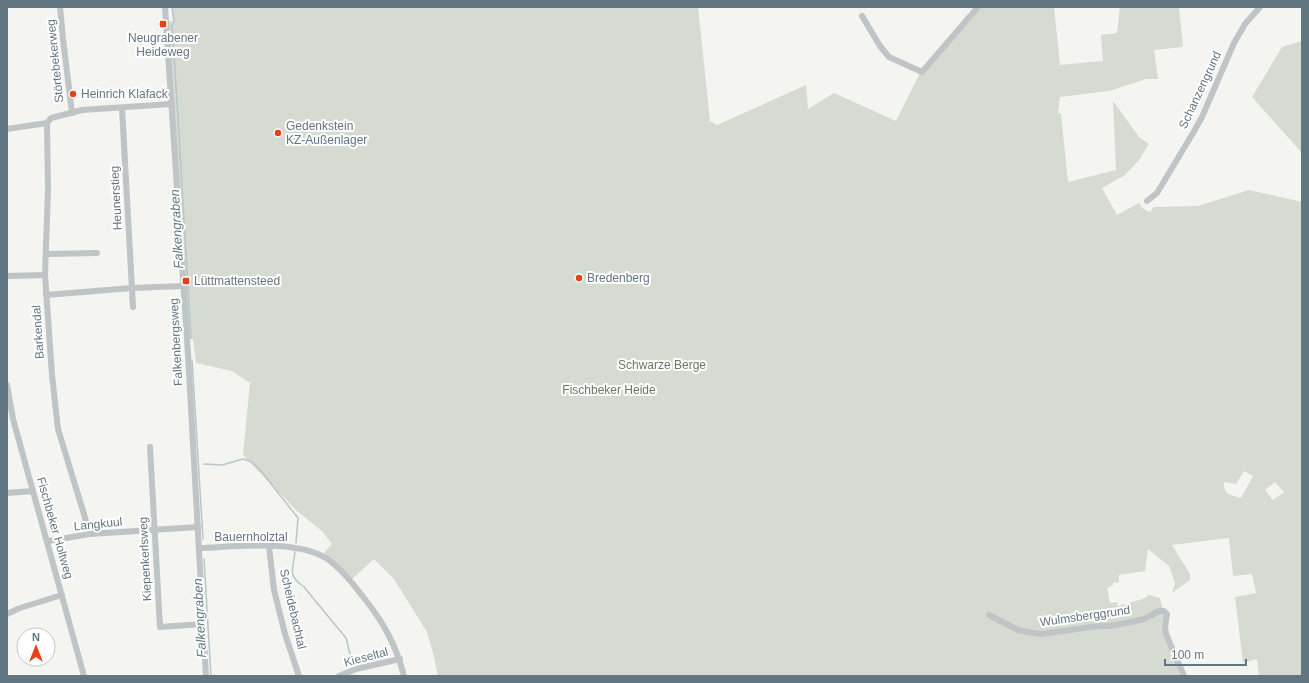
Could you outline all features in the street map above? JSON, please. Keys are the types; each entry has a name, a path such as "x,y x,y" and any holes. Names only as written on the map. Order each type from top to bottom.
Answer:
{"street":[{"name":"Störtebekerweg","path":"60,7 72,113"},
{"name":"Falkenbergsweg","path":"165,7 184,286 206,676"},
{"path":"862,16 880,46 889,57 922,72 978,7"},
{"name":"Schanzengrund","path":"1147,201 1157,193 1193,133 1202,117 1234,43 1245,24 1260,7"},
{"path":"7,129 47,123 51,118 82,110 171,104"},
{"name":"Heunerstieg","path":"122,108 132,288"},
{"name":"Barkendal","path":"47,123 48,190 45,274 52,374 58,429 90,534"},
{"path":"46,254 97,253"},
{"path":"7,276 45,274"},
{"path":"46,295 132,288 184,286"},
{"path":"132,288 133,307"},
{"name":"Fischbeker Holtweg","path":"7,385 13,420 48,541 84,676"},
{"name":"Kiepenkerlsweg","path":"150,447 160,627 202,624"},
{"path":"7,493 33,491"},
{"name":"Langkuul","path":"48,541 90,534 198,526"},
{"name":"Bauernholztal","path":"199,548 269,546 294,548 317,554 331,562 354,586 375,612 389,634 400,659 404,676"},
{"name":"Scheidebachtal","path":"269,546 274,590 285,634 298,676"},
{"path":"7,614 20,608 62,595"},
{"name":"Wulmsberggrund","path":"989,615 1018,630 1041,634 1064,632 1098,626 1111,626 1144,619 1159,611 1164,611 1167,614 1165,627 1166,634 1184,676"},
{"name":"Kieseltal","path":"339,676 356,669 400,659"}],"green space":[{"name":"Schwarze Berge","path":"698,7 710,121 717,125 806,85 808,109 834,93 896,121 919,75 975,7 1054,7 1060,65 1103,61 1101,35 1117,33 1120,7 1179,7 1183,47 1154,50 1158,79 1146,79 1109,91 1060,97 1058,113 1061,114 1068,182 1116,170 1113,101 1139,137 1149,144 1139,160 1125,175 1102,188 1117,215 1139,203 1142,208 1150,212 1154,207 1198,206 1249,190 1302,202 1302,676 1259,676 1257,659 1243,663 1235,597 1256,593 1252,574 1233,576 1229,538 1172,545 1190,574 1190,580 1172,593 1175,583 1169,566 1148,549 1145,571 1119,575 1119,582 1113,583 1113,585 1107,588 1110,603 1117,602 1118,606 1143,599 1149,595 1160,598 1163,611 1165,611 1165,627 1184,676 438,676 427,632 394,579 374,559 352,579 324,553 332,544 322,531 297,511 243,455 250,383 232,371 196,363 193,339 189,339 168,22 173,21 172,8 167,8","holes":["1244,471 1253,476 1241,498 1228,494 1225,490 1224,482 1236,484","1275,482 1284,492 1273,500 1265,490"]},
{"path":"1302,41 1302,153 1252,97 1282,47"}],"waterway":[{"name":"Falkengraben","path":"172,7 174,21 172,26 178,117"},
{"name":"Falkengraben","path":"178,119 191,338"},
{"name":"Falkengraben","path":"192,360 203,539"},
{"path":"204,464 222,465 243,459 252,462 261,471 298,518 296,543"},
{"path":"295,552 292,568 295,579 304,587 346,638 353,666"},
{"name":"Falkengraben","path":"204,559 211,676"}],"place":[{"name":"Neugrabener Heideweg","path":"163,24"},
{"name":"Heinrich Klafack","path":"73,94"},
{"name":"Gedenkstein KZ-Außenlager","path":"278,133"},
{"name":"Bredenberg","path":"579,278"},
{"name":"Lüttmattensteed","path":"186,281"}],"park label":[{"name":"Fischbeker Heide","path":"609,390"}]}
